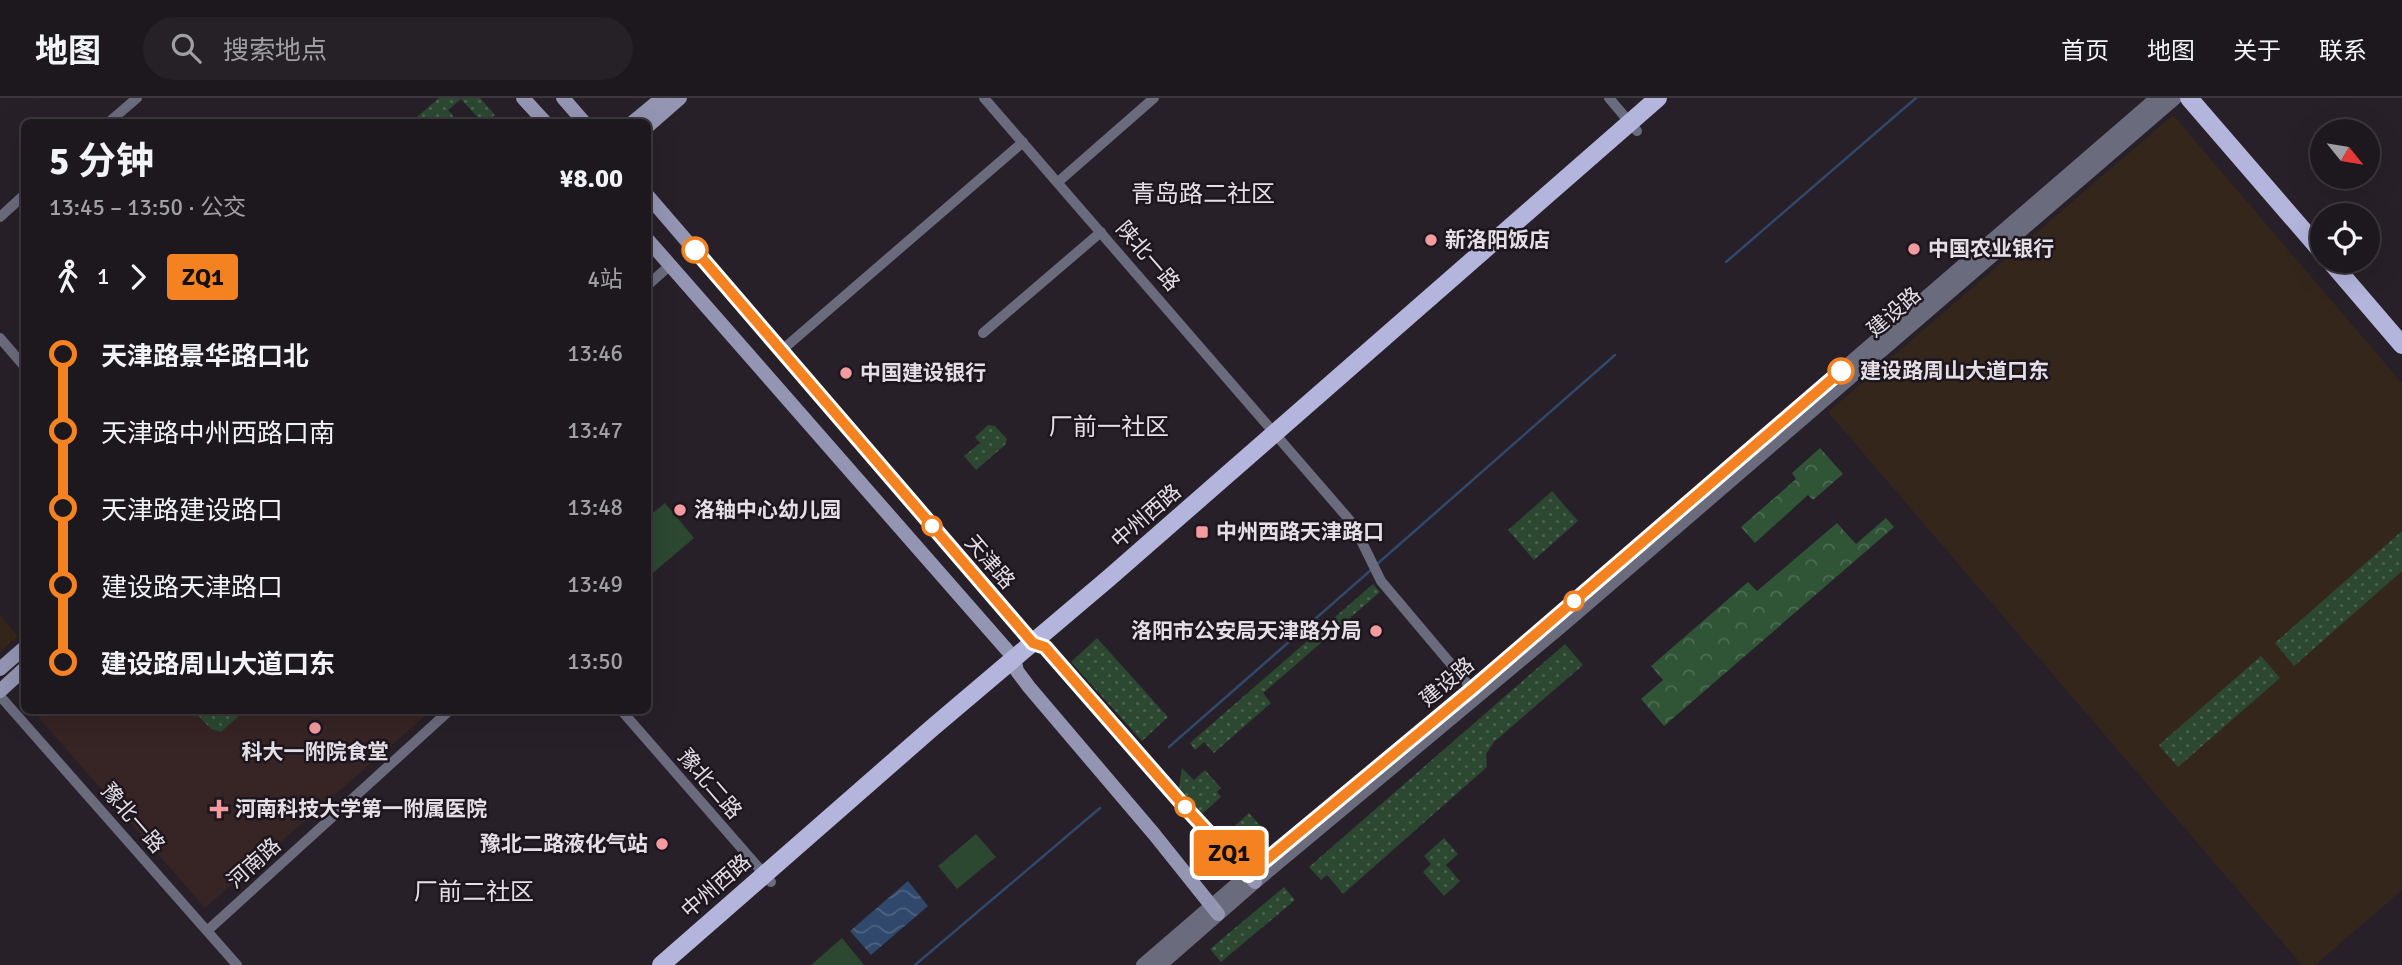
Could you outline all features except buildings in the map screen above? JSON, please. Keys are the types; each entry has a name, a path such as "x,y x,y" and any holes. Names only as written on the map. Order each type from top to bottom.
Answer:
{"main road":[{"path":"523,98 542,119"},
{"path":"563,98 581,119"},
{"path":"638,119 662,98"},
{"path":"651,123 680,98"},
{"name":"中州西路","path":"1633,127 1658,98"},
{"name":"中州西路","path":"661,965 767,879 1039,645 1633,127 1674,98"},
{"path":"2189,98 2310,238"},
{"path":"2202,98 2310,223"},
{"name":"天津路","path":"651,199 1039,645 1251,878"},
{"path":"651,244 1015,665 1215,910"},
{"path":"2340,273 2402,345"},
{"path":"2352,273 2402,330"},
{"path":"0,669 21,651"},
{"path":"0,691 21,672"},
{"name":"中州西路","path":"677,965 767,879"}],"street":[{"path":"115,119 137,98"},
{"name":"陕北一路","path":"985,98 1353,524 1381,581 1472,689"},
{"path":"1058,182 1154,98"},
{"path":"1609,98 1633,127"},
{"name":"建设路","path":"1160,965 1251,878 2157,98"},
{"name":"建设路","path":"1251,878 1564,624 2175,98"},
{"path":"782,351 1023,142"},
{"path":"0,216 21,198"},
{"path":"983,333 1101,232"},
{"path":"651,282 669,266"},
{"path":"0,338 21,362"},
{"name":"豫北一路","path":"0,696 237,965"},
{"name":"河南路","path":"207,932 446,714"},
{"name":"豫北二路","path":"624,714 767,879"},
{"name":"建设路","path":"1143,965 1215,910"}],"shaded area":[{"path":"2173,115 2402,383 2402,890 2315,965 2302,965 1828,412"},
{"path":"0,615 18,636 0,652"},
{"name":"河南科技大学第一附属医院","path":"36,714 428,714 205,908"}],"green space":[{"path":"439,98 480,98 495,115 490,119 479,119 461,99 448,110 456,119 414,119"},
{"path":"988,425 995,426 1007,439 1005,445 976,470 964,456 980,443 975,437"},
{"path":"1820,448 1843,474 1813,500 1808,495 1755,543 1741,527 1796,479 1792,473"},
{"path":"1552,491 1578,521 1534,560 1508,530"},
{"path":"665,503 694,538 651,574 651,515"},
{"path":"1886,518 1894,527 1664,726 1641,699 1663,680 1651,666 1748,582 1757,591 1837,523 1856,544"},
{"path":"2402,531 2402,571 2294,666 2275,643"},
{"path":"1373,584 1380,592 1263,693 1271,703 1214,753 1204,742 1195,750 1190,743"},
{"path":"1097,638 1168,717 1142,741 1071,662"},
{"path":"1565,644 1583,665 1494,742 1486,754 1487,767 1343,894 1327,875 1321,880 1309,867"},
{"path":"2261,656 2280,678 2178,767 2159,745"},
{"path":"197,714 241,714 221,732 211,729"},
{"path":"1182,768 1194,780 1205,770 1221,788 1217,792 1221,797 1201,815 1179,787"},
{"path":"1249,813 1269,836 1257,845 1242,843 1229,831"},
{"path":"976,834 996,857 957,889 938,866"},
{"path":"1444,838 1458,854 1446,865 1460,881 1444,896 1423,872 1431,864 1424,856"},
{"path":"1284,887 1295,900 1221,962 1210,949"},
{"path":"842,938 864,965 811,965"}],"water":[{"path":"908,881 928,906 871,955 850,931"}],"waterway":[{"path":"1726,262 1916,98"},
{"path":"1376,565 1615,355"},
{"path":"1169,747 1371,570"},
{"path":"915,965 1100,808"}],"bus line":[{"name":"ZQ1","path":"695,250 1033,643 1045,647 1248,875 1472,689 1841,371"}],"place":[{"name":"新洛阳饭店","path":"1431,240"},
{"name":"中国农业银行","path":"1914,249"},
{"name":"建设路周山大道口东","path":"1841,371"},
{"name":"中国建设银行","path":"846,373"},
{"name":"洛轴中心幼儿园","path":"680,510"},
{"name":"中州西路天津路口","path":"1202,532"},
{"name":"洛阳市公安局天津路分局","path":"1376,631"},
{"name":"科大一附院食堂","path":"315,728"},
{"name":"河南科技大学第一附属医院","path":"219,809"},
{"name":"豫北二路液化气站","path":"662,844"}],"district":[{"name":"青岛路二社区","path":"1203,194"},
{"name":"厂前一社区","path":"1109,427"},
{"name":"厂前二社区","path":"474,892"}]}
